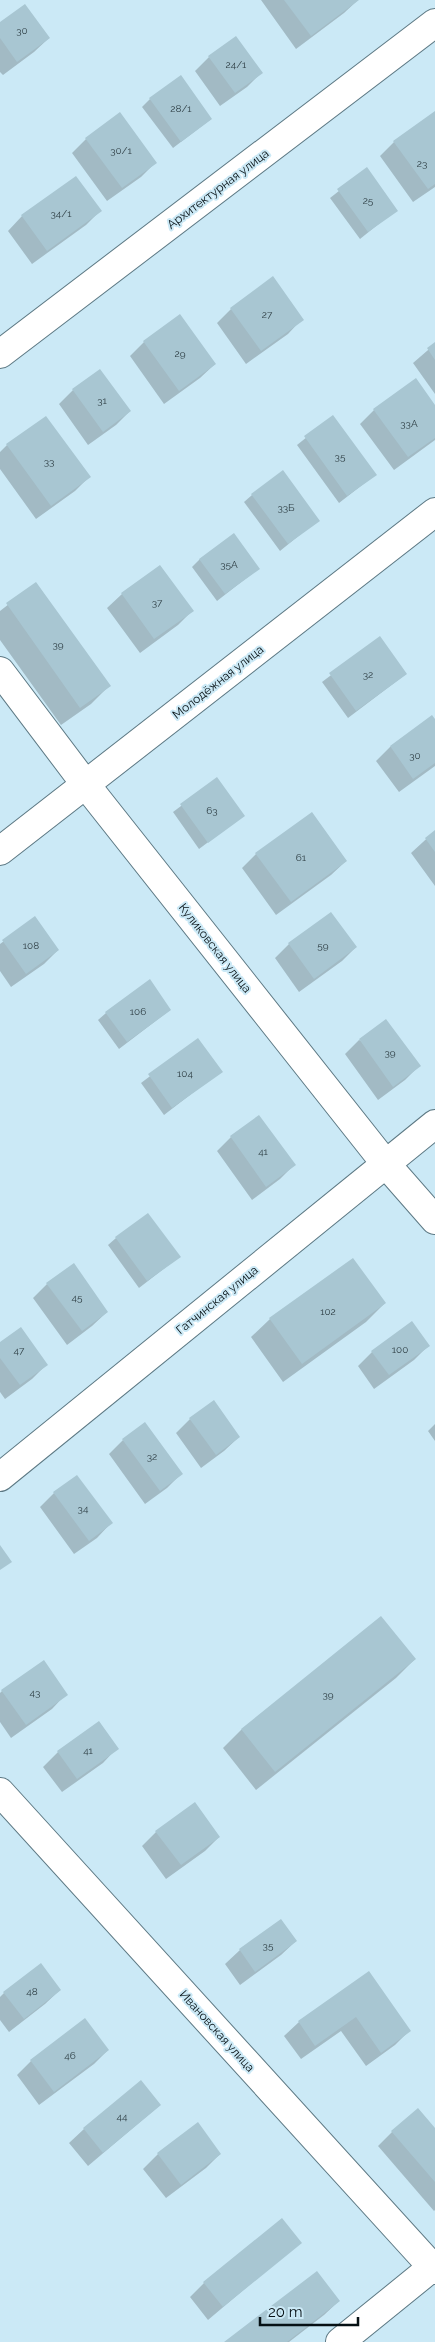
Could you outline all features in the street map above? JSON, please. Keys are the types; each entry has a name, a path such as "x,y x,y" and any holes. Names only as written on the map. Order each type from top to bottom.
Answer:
{"street":[{"name":"Архитектурная улица","path":"0,354 435,23"},
{"name":"Молодёжная улица","path":"0,851 435,512"},
{"name":"Куликовская улица","path":"0,671 86,785 385,1163 435,1220"},
{"name":"Гатчинская улица","path":"0,1477 435,1124"},
{"name":"Ивановская улица","path":"0,1792 434,2268"},
{"path":"340,2342 434,2268"}],"building":[{"path":"284,0 359,0 311,36"},
{"path":"25,4 50,38 17,62 0,38 0,22"},
{"path":"236,36 263,73 235,93 208,56"},
{"path":"181,75 212,119 181,142 149,98"},
{"path":"435,111 435,184 428,189 393,141"},
{"path":"120,112 157,163 122,188 85,138"},
{"path":"367,167 398,211 368,232 337,189"},
{"path":"76,176 102,211 47,251 21,215"},
{"path":"273,276 304,320 261,351 230,308"},
{"path":"180,314 216,364 179,391 143,341"},
{"path":"435,342 435,360 427,348"},
{"path":"100,369 131,411 103,432 72,389"},
{"path":"416,378 435,405 435,438 408,457 373,409"},
{"path":"333,415 377,475 347,496 304,436"},
{"path":"46,416 91,477 51,506 6,444"},
{"path":"283,470 320,521 288,544 251,494"},
{"path":"234,533 260,569 225,594 199,559"},
{"path":"160,565 194,611 154,639 121,593"},
{"path":"36,582 111,686 80,708 6,603"},
{"path":"380,636 407,674 356,711 329,673"},
{"path":"432,715 435,719 435,763 413,779 390,746"},
{"path":"217,777 245,816 208,843 180,804"},
{"path":"312,812 347,861 291,902 255,853"},
{"path":"435,830 435,852 425,838"},
{"path":"331,912 357,947 314,979 288,943"},
{"path":"35,916 59,950 26,974 2,940"},
{"path":"150,979 171,1010 127,1042 105,1012"},
{"path":"386,1019 421,1066 393,1087 359,1039"},
{"path":"198,1038 223,1072 172,1108 148,1074"},
{"path":"259,1115 296,1165 266,1187 230,1136"},
{"path":"148,1213 181,1257 147,1281 115,1237"},
{"path":"353,1258 386,1303 302,1364 269,1318"},
{"path":"74,1263 108,1312 82,1331 46,1283"},
{"path":"412,1321 430,1346 389,1375 371,1351"},
{"path":"21,1327 48,1365 20,1385 0,1358 0,1342"},
{"path":"214,1400 240,1437 216,1455 189,1418"},
{"path":"145,1422 183,1474 160,1491 122,1439"},
{"path":"77,1475 113,1523 89,1541 53,1492"},
{"path":"0,1545 12,1562 0,1570"},
{"path":"381,1616 416,1659 275,1772 241,1729"},
{"path":"44,1660 68,1695 26,1725 1,1690"},
{"path":"99,1721 119,1749 77,1779 57,1751"},
{"path":"195,1802 220,1837 181,1865 155,1831"},
{"path":"281,1919 297,1941 255,1972 239,1949"},
{"path":"41,1963 61,1990 24,2019 3,1992"},
{"path":"369,1971 411,2031 381,2053 356,2017 315,2046 298,2021"},
{"path":"85,2018 109,2050 54,2092 30,2060"},
{"path":"141,2080 161,2105 103,2153 83,2128"},
{"path":"418,2108 435,2128 435,2182 391,2131"},
{"path":"198,2122 221,2154 181,2185 157,2153"},
{"path":"282,2218 302,2243 223,2307 203,2282"},
{"path":"317,2271 340,2301 287,2342 224,2342"}]}
